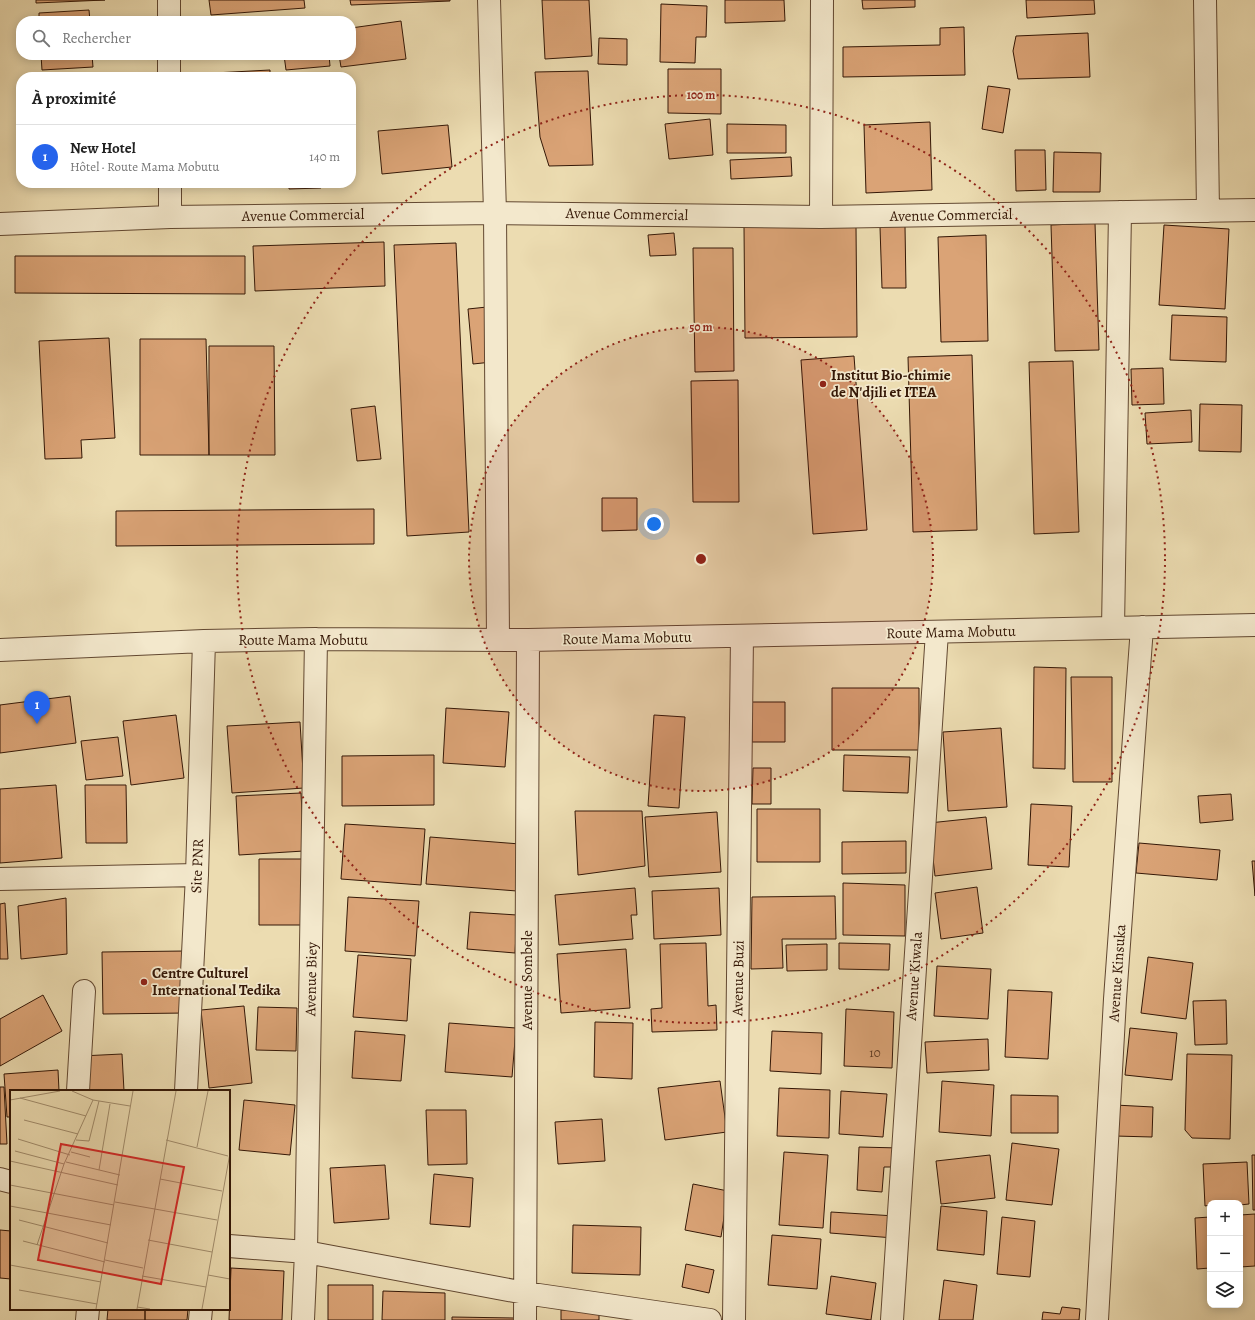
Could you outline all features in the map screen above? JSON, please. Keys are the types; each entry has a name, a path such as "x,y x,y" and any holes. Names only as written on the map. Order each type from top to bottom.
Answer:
{"street":[{"path":"169,0 169,16"},
{"path":"489,0 495,212 498,640"},
{"path":"821,217 822,0"},
{"path":"1205,0 1208,211"},
{"path":"169,60 169,72"},
{"path":"170,188 170,217"},
{"name":"Avenue Commercial","path":"0,224 170,217 495,212 821,217 1255,210"},
{"path":"1113,628 1120,212"},
{"name":"Route Mama Mobutu","path":"0,650 204,640 528,640 1255,625"},
{"name":"Avenue Kinsuka","path":"1097,1320 1115,999 1142,627"},
{"name":"Avenue Kiwala","path":"892,1320 937,632"},
{"name":"Avenue Buzi","path":"734,1320 742,636"},
{"name":"Avenue Biey","path":"303,1320 306,1252 316,639"},
{"name":"Site PNR","path":"186,1090 197,875 204,640"},
{"name":"Avenue Sombele","path":"525,1320 528,640"},
{"path":"0,879 197,875"},
{"path":"78,1090 84,991"},
{"path":"0,1179 10,1182"},
{"path":"230,1246 306,1252 525,1293 710,1320"},
{"path":"87,1320 88,1310"},
{"path":"200,1320 201,1310"}],"building":[{"path":"36,0 105,0 36,3"},
{"path":"209,0 304,0 305,8 211,15"},
{"path":"350,0 450,0 450,1 351,5"},
{"path":"542,0 589,0 592,56 545,59"},
{"path":"725,0 784,0 785,21 725,23"},
{"path":"862,0 915,0 915,7 863,9"},
{"path":"1026,0 1094,0 1095,14 1027,18"},
{"path":"661,4 707,6 706,37 696,37 695,63 660,62"},
{"path":"89,10 90,16 39,16 39,13"},
{"path":"401,21 406,59 341,67 340,60 356,60 356,27"},
{"path":"964,27 965,75 843,77 843,47 940,45 940,28"},
{"path":"1088,33 1090,77 1018,79 1013,51 1016,36"},
{"path":"599,38 627,39 627,65 598,64"},
{"path":"41,60 92,60 93,67 42,70"},
{"path":"285,60 329,60 330,66 286,70"},
{"path":"668,69 721,69 721,114 668,113"},
{"path":"270,70 270,72 233,72"},
{"path":"588,71 593,165 549,166 540,137 535,72"},
{"path":"988,86 1010,89 1003,133 982,129"},
{"path":"710,119 713,155 669,159 665,124"},
{"path":"930,122 932,190 866,193 864,125"},
{"path":"727,124 786,125 786,153 727,153"},
{"path":"448,125 452,167 382,174 378,131"},
{"path":"1015,150 1045,150 1046,190 1016,191"},
{"path":"1054,152 1101,153 1100,192 1053,192"},
{"path":"791,157 792,176 731,179 730,160"},
{"path":"289,188 321,188 289,189"},
{"path":"1095,223 1099,350 1055,351 1051,225"},
{"path":"1164,225 1229,229 1225,309 1159,305"},
{"path":"856,226 857,337 745,338 744,227"},
{"path":"905,226 906,288 882,288 880,227"},
{"path":"674,233 676,255 650,256 648,235"},
{"path":"986,235 988,341 941,342 938,237"},
{"path":"384,242 385,286 255,291 253,246"},
{"path":"456,243 469,532 407,536 394,245"},
{"path":"693,248 733,248 734,371 695,372"},
{"path":"15,256 245,256 245,294 15,293"},
{"path":"487,307 492,362 473,364 468,309"},
{"path":"1172,315 1227,317 1226,362 1170,360"},
{"path":"109,338 115,438 81,440 82,458 45,459 39,341"},
{"path":"140,339 206,339 209,455 140,455"},
{"path":"209,346 274,346 275,455 209,455"},
{"path":"972,355 977,530 913,532 908,357"},
{"path":"854,356 867,530 813,534 801,360"},
{"path":"1073,361 1079,532 1034,534 1029,362"},
{"path":"1163,368 1164,404 1132,405 1131,369"},
{"path":"738,380 739,502 693,502 691,381"},
{"path":"1200,404 1242,405 1241,452 1199,451"},
{"path":"375,406 381,459 357,461 351,409"},
{"path":"1191,410 1192,442 1147,444 1145,413"},
{"path":"602,498 637,498 637,530 602,531"},
{"path":"374,509 374,544 116,546 116,511"},
{"path":"1034,667 1066,668 1065,769 1033,768"},
{"path":"1071,677 1112,677 1112,782 1073,782"},
{"path":"832,688 919,688 919,750 832,750"},
{"path":"70,696 76,743 0,753 0,705"},
{"path":"752,702 785,702 785,742 752,742"},
{"path":"446,708 509,712 505,767 443,763"},
{"path":"176,715 184,778 131,785 123,721"},
{"path":"654,715 685,717 679,808 648,806"},
{"path":"300,722 304,788 232,793 227,726"},
{"path":"1001,728 1007,807 948,811 943,732"},
{"path":"118,737 123,776 86,780 81,741"},
{"path":"434,755 434,805 342,806 342,756"},
{"path":"844,755 910,757 908,793 843,791"},
{"path":"753,768 771,768 771,804 752,804"},
{"path":"56,785 62,858 0,863 0,789"},
{"path":"85,785 126,785 127,843 86,843"},
{"path":"301,793 304,851 239,855 236,796"},
{"path":"1231,794 1233,820 1200,823 1198,796"},
{"path":"1031,804 1072,806 1069,867 1028,865"},
{"path":"757,809 820,809 820,862 757,862"},
{"path":"575,811 642,811 645,866 578,875"},
{"path":"717,812 721,872 649,877 645,817"},
{"path":"986,817 992,869 935,876 929,823"},
{"path":"345,824 425,829 421,885 341,879"},
{"path":"430,837 520,844 517,891 426,884"},
{"path":"906,841 906,873 842,874 842,842"},
{"path":"1139,843 1220,850 1217,880 1136,873"},
{"path":"259,859 308,859 308,925 259,925"},
{"path":"1252,861 1255,861 1255,896"},
{"path":"843,883 905,885 905,936 843,935"},
{"path":"977,887 983,933 941,939 935,893"},
{"path":"635,888 637,915 631,915 633,939 559,945 555,895"},
{"path":"719,888 721,935 654,939 652,891"},
{"path":"835,896 836,939 782,939 783,968 751,969 752,897"},
{"path":"348,897 419,901 415,956 345,951"},
{"path":"66,898 67,954 21,959 18,906"},
{"path":"5,903 8,959 0,959 0,904"},
{"path":"470,912 517,915 515,953 467,949"},
{"path":"706,943 708,1006 716,1005 717,1030 652,1032 651,1009 662,1008 660,944"},
{"path":"839,943 890,944 889,970 839,969"},
{"path":"827,944 827,970 787,971 786,945"},
{"path":"626,949 630,1008 561,1013 557,954"},
{"name":"Centre Culturel International Tedika","path":"185,951 186,1013 103,1014 102,952"},
{"path":"358,955 411,959 407,1021 353,1017"},
{"path":"1148,957 1193,963 1186,1019 1141,1013"},
{"path":"937,966 991,969 988,1019 934,1016"},
{"path":"1008,990 1052,992 1048,1059 1005,1057"},
{"path":"43,995 62,1031 0,1066 0,1019"},
{"path":"1226,1000 1227,1044 1195,1045 1193,1001"},
{"path":"244,1006 252,1083 209,1088 201,1010"},
{"path":"258,1007 297,1008 296,1051 256,1050"},
{"path":"846,1009 894,1012 892,1068 844,1066"},
{"path":"595,1022 633,1023 632,1079 594,1077"},
{"path":"449,1023 516,1028 512,1077 445,1072"},
{"path":"1130,1028 1177,1033 1172,1080 1125,1075"},
{"path":"355,1031 405,1035 401,1081 352,1078"},
{"path":"772,1031 822,1033 821,1074 770,1071"},
{"path":"988,1039 989,1070 927,1073 925,1042"},
{"path":"122,1054 124,1090 83,1090 81,1056"},
{"path":"1187,1054 1232,1055 1230,1139 1192,1138 1185,1130"},
{"path":"58,1070 59,1090 10,1090 10,1117 7,1117 4,1074"},
{"path":"720,1081 727,1132 665,1140 658,1088"},
{"path":"942,1081 994,1085 991,1136 939,1132"},
{"path":"0,1087 4,1087 7,1144 0,1144"},
{"path":"779,1088 830,1090 829,1138 777,1136"},
{"path":"841,1091 887,1094 883,1137 839,1134"},
{"path":"1011,1095 1058,1096 1058,1133 1011,1133"},
{"path":"244,1100 295,1105 290,1155 239,1150"},
{"path":"1115,1105 1153,1107 1152,1137 1115,1136"},
{"path":"426,1110 466,1110 467,1164 428,1165"},
{"path":"602,1119 605,1161 558,1164 555,1122"},
{"path":"1012,1143 1059,1149 1052,1205 1006,1200"},
{"path":"859,1147 900,1148 899,1167 884,1167 882,1192 857,1190"},
{"path":"784,1152 828,1155 823,1228 779,1225"},
{"path":"990,1155 995,1198 941,1204 936,1161"},
{"path":"1252,1155 1255,1155 1255,1210 1253,1210"},
{"path":"1247,1162 1249,1204 1243,1205 1243,1200 1207,1200 1207,1206 1205,1206 1203,1164"},
{"path":"385,1165 389,1219 334,1223 330,1168"},
{"path":"434,1174 473,1178 470,1227 430,1224"},
{"path":"693,1184 728,1191 721,1237 685,1230"},
{"path":"941,1206 987,1211 984,1255 937,1250"},
{"path":"831,1212 895,1216 894,1238 830,1233"},
{"path":"1255,1214 1255,1266 1243,1267 1243,1215"},
{"path":"1002,1217 1035,1221 1030,1277 997,1274"},
{"path":"1207,1217 1207,1268 1197,1269 1195,1218"},
{"path":"573,1225 641,1227 640,1275 572,1273"},
{"path":"0,1230 10,1231 10,1279 0,1278"},
{"path":"772,1235 821,1239 817,1289 768,1285"},
{"path":"686,1264 714,1270 709,1293 682,1287"},
{"path":"231,1268 284,1271 282,1320 229,1320"},
{"path":"831,1276 876,1283 871,1320 826,1314"},
{"path":"944,1280 977,1285 973,1320 939,1320"},
{"path":"328,1285 373,1285 373,1320 328,1320"},
{"path":"383,1291 445,1293 445,1320 382,1320"},
{"path":"1062,1307 1080,1309 1079,1320 1042,1320 1043,1312 1060,1314"},
{"path":"108,1310 145,1310 145,1320 107,1320"},
{"path":"145,1310 188,1310 187,1320 145,1320"},
{"path":"561,1310 599,1311 599,1320 561,1320"},
{"path":"452,1317 514,1318 514,1320 452,1320"}],"place":[{"name":"Institut Bio-chimie de N'djili et ITEA","path":"823,384"},
{"name":"New Hotel","path":"37,724"},
{"name":"Centre Culturel International Tedika","path":"144,982"}]}
